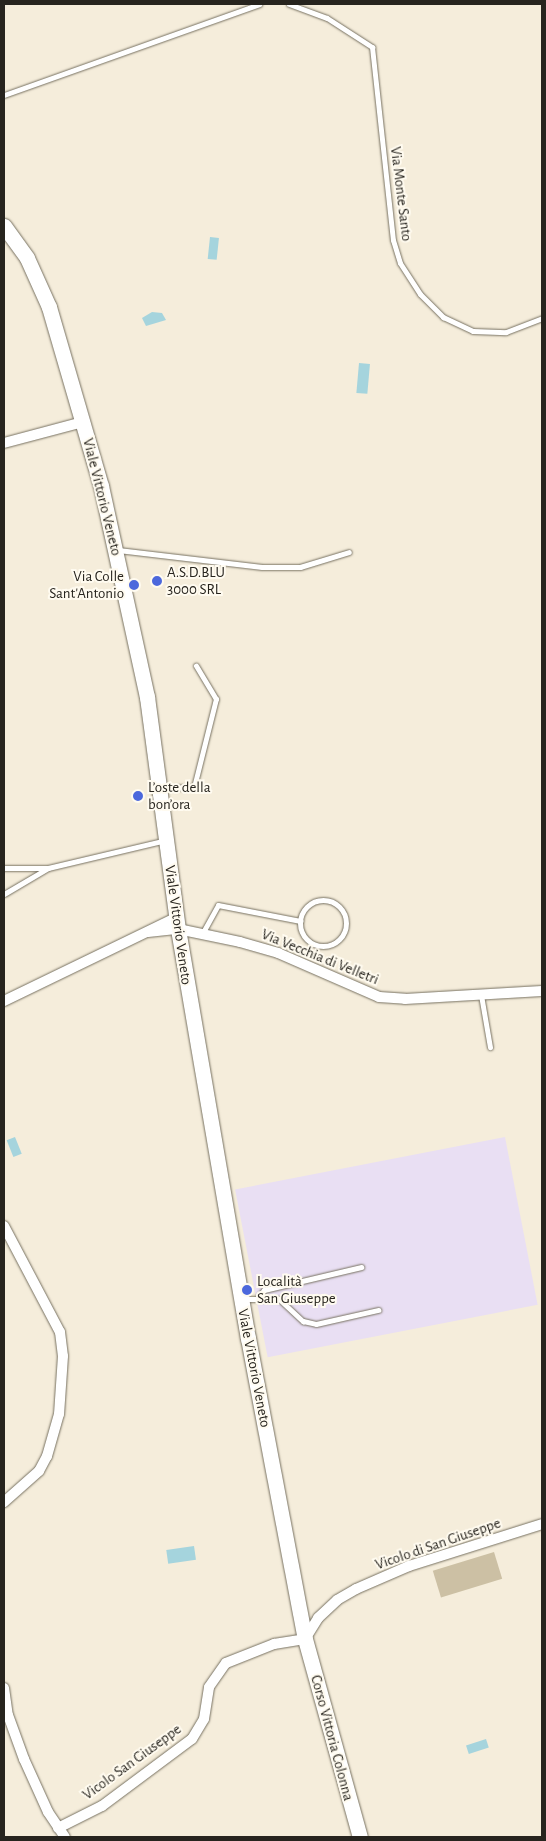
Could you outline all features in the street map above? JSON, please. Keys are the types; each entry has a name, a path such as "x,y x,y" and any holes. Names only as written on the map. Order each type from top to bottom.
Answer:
{"main road":[{"name":"Viale Vittorio Veneto","path":"4,226 27,258 40,284 83,422 115,550 147,697 177,924 241,1300 305,1639"},
{"name":"Corso Vittoria Colonna","path":"305,1639 360,1837"}],"street":[{"path":"4,443 83,422"},
{"path":"4,1001 148,932 177,924"},
{"name":"Via Vecchia di Velletri","path":"177,924 202,934 278,954 379,997 480,995 542,991"},
{"path":"4,1226 60,1332 63,1386 51,1441 39,1471 4,1502"},
{"name":"Vicolo di San Giuseppe","path":"305,1639 318,1618 337,1600 356,1589 409,1566 542,1524"},
{"name":"Vicolo San Giuseppe","path":"58,1828 102,1806 192,1739 204,1719 209,1687 226,1663 274,1644 305,1639"},
{"path":"4,1688 6,1711 30,1771 58,1828 65,1837"}],"lane":[{"path":"4,95 259,4"},
{"name":"Via Monte Santo","path":"289,4 327,18 372,47 393,240 400,263 420,294 443,317 473,331 506,332 542,318"},
{"path":"115,550 262,567 300,567 350,552"},
{"path":"159,788 194,787 216,699 196,666"},
{"path":"4,868 48,868 166,840"},
{"path":"4,894 48,868"},
{"path":"320,900 335,902 347,921 338,941 323,946 304,936 300,921 306,907 320,900"},
{"path":"202,934 218,905 300,921"},
{"path":"480,995 490,1046"},
{"path":"241,1300 258,1297 264,1290 361,1267"},
{"path":"258,1297 262,1300 279,1299 303,1321 316,1324 378,1310"}],"shaded area":[{"path":"505,1137 538,1305 268,1357 235,1189"},
{"path":"494,1552 502,1579 441,1597 433,1571"}],"water":[{"path":"210,237 219,238 217,260 208,259"},
{"path":"152,312 162,313 166,320 146,326 142,318"},
{"path":"359,363 370,364 367,394 356,393"},
{"path":"15,1137 22,1154 13,1157 7,1140"},
{"path":"194,1546 196,1560 168,1564 166,1550"},
{"path":"486,1739 489,1748 469,1754 466,1745"}],"place":[{"name":"A.S.D.BLU 3000 SRL","path":"157,581"},
{"name":"Via Colle Sant'Antonio","path":"134,585"},
{"name":"L’oste della bon’ora","path":"138,796"},
{"name":"Località San Giuseppe","path":"247,1290"}]}
